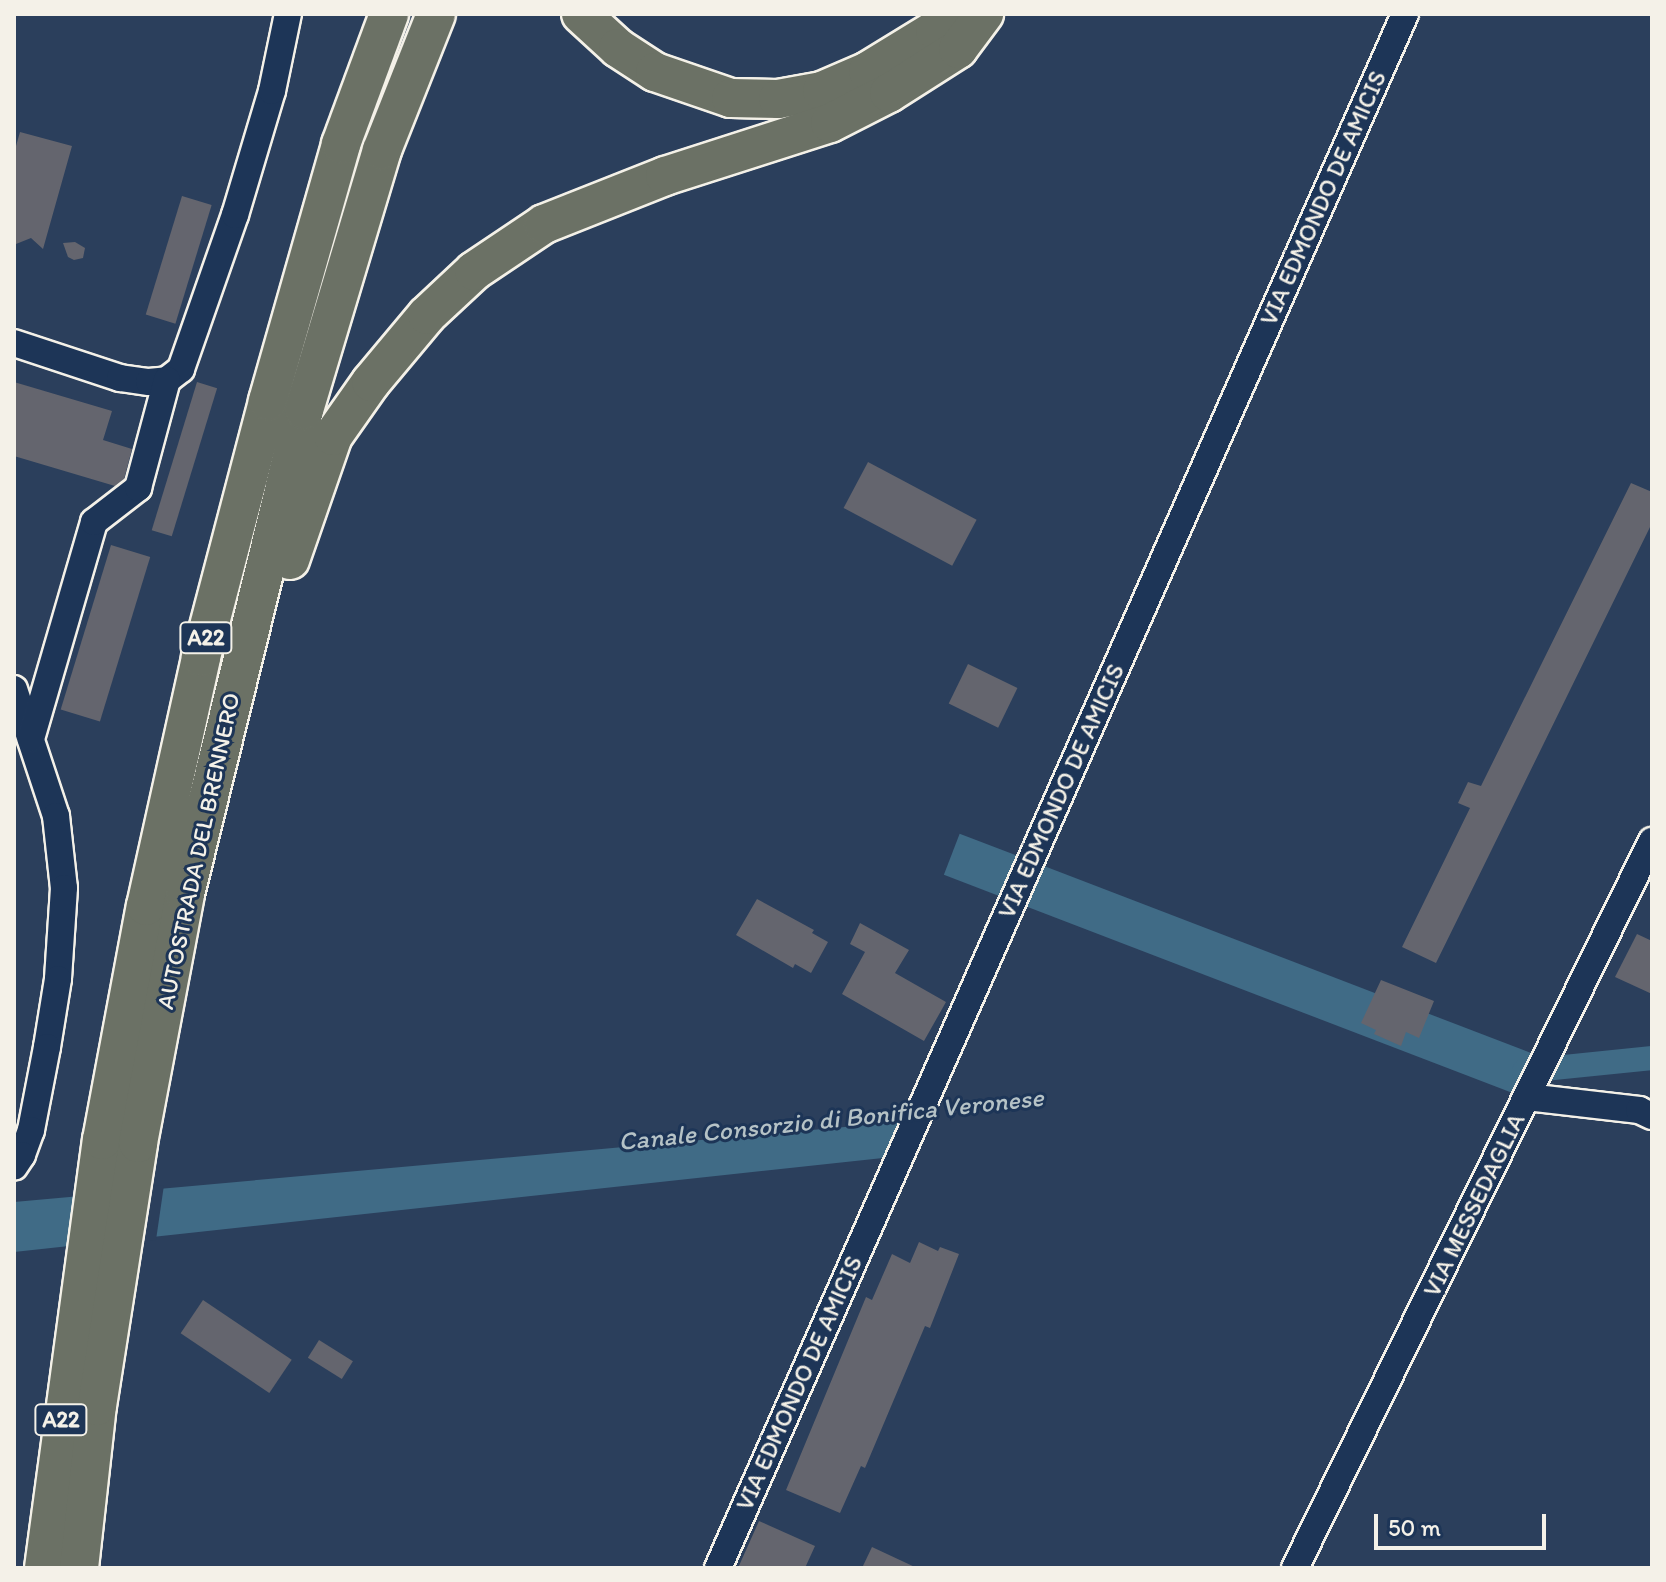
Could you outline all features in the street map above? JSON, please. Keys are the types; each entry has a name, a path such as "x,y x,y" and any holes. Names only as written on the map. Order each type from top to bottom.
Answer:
{"highway":[{"path":"341,144 374,14"},
{"name":"AUTOSTRADA DEL BRENNERO","path":"44,1568 100,1275 120,1141 146,906 201,657 268,401 341,144 389,14"},
{"name":"AUTOSTRADA DEL BRENNERO","path":"120,1141 185,894 304,410 382,150 436,14"},
{"path":"581,14 618,48 655,72 731,98 778,99 822,91 868,71 935,30 948,14"},
{"path":"185,894 236,750 262,643 333,436 371,382 427,315 474,271 544,224 665,176 830,123 889,93 958,49 984,14"},
{"name":"AUTOSTRADA DEL BRENNERO","path":"79,1568 97,1406 100,1275"}],"street":[{"path":"31,739 94,522 138,488 167,380 181,369 231,229 272,91 288,14"},
{"name":"VIA EDMONDO DE AMICIS","path":"718,1568 1405,14"},
{"path":"14,343 120,378 167,380"},
{"path":"14,689 56,816 64,888 58,979 47,1047 31,1130 14,1167"},
{"name":"VIA MESSEDAGLIA","path":"1295,1568 1652,841"},
{"path":"1527,1097 1639,1110 1652,1116"}],"water":[{"path":"960,834 1531,1053 1515,1094 944,875"},
{"path":"900,1122 883,1158 14,1252 14,1202"}],"pier":[{"path":"164,1185 156,1240 72,1249 81,1192"}],"building":[{"path":"20,132 72,146 43,249 31,238 16,244 14,153"},
{"path":"182,196 212,205 175,324 146,315"},
{"path":"75,242 85,248 83,258 74,260 68,257 63,243"},
{"path":"14,382 112,411 103,440 132,449 124,479 115,486 14,456"},
{"path":"197,382 217,388 172,536 152,530"},
{"path":"868,462 977,520 952,566 844,508"},
{"path":"1631,483 1652,492 1652,523 1436,963 1402,947 1470,808 1458,803 1468,782 1481,786"},
{"path":"111,545 150,557 100,721 61,709"},
{"path":"968,664 1017,688 998,728 949,704"},
{"path":"757,899 814,930 812,933 828,942 811,973 795,964 793,968 736,935"},
{"path":"860,923 909,950 895,973 946,1002 924,1041 842,994 865,952 850,944"},
{"path":"1637,934 1652,941 1652,994 1615,977"},
{"path":"1381,980 1434,1001 1419,1038 1406,1032 1401,1046 1374,1034 1376,1030 1361,1023"},
{"path":"919,1242 938,1251 940,1247 959,1254 930,1328 925,1326 865,1468 861,1466 840,1513 786,1490 866,1297 872,1300 892,1254 910,1263"},
{"path":"203,1300 292,1360 269,1393 181,1333"},
{"path":"319,1340 353,1361 342,1379 308,1358"},
{"path":"759,1521 815,1546 805,1568 738,1568"},
{"path":"872,1547 917,1568 862,1568"}],"waterway":[{"name":"Canale Consorzio di Bonifica Veronese","path":"1524,1071 1652,1058"}]}
